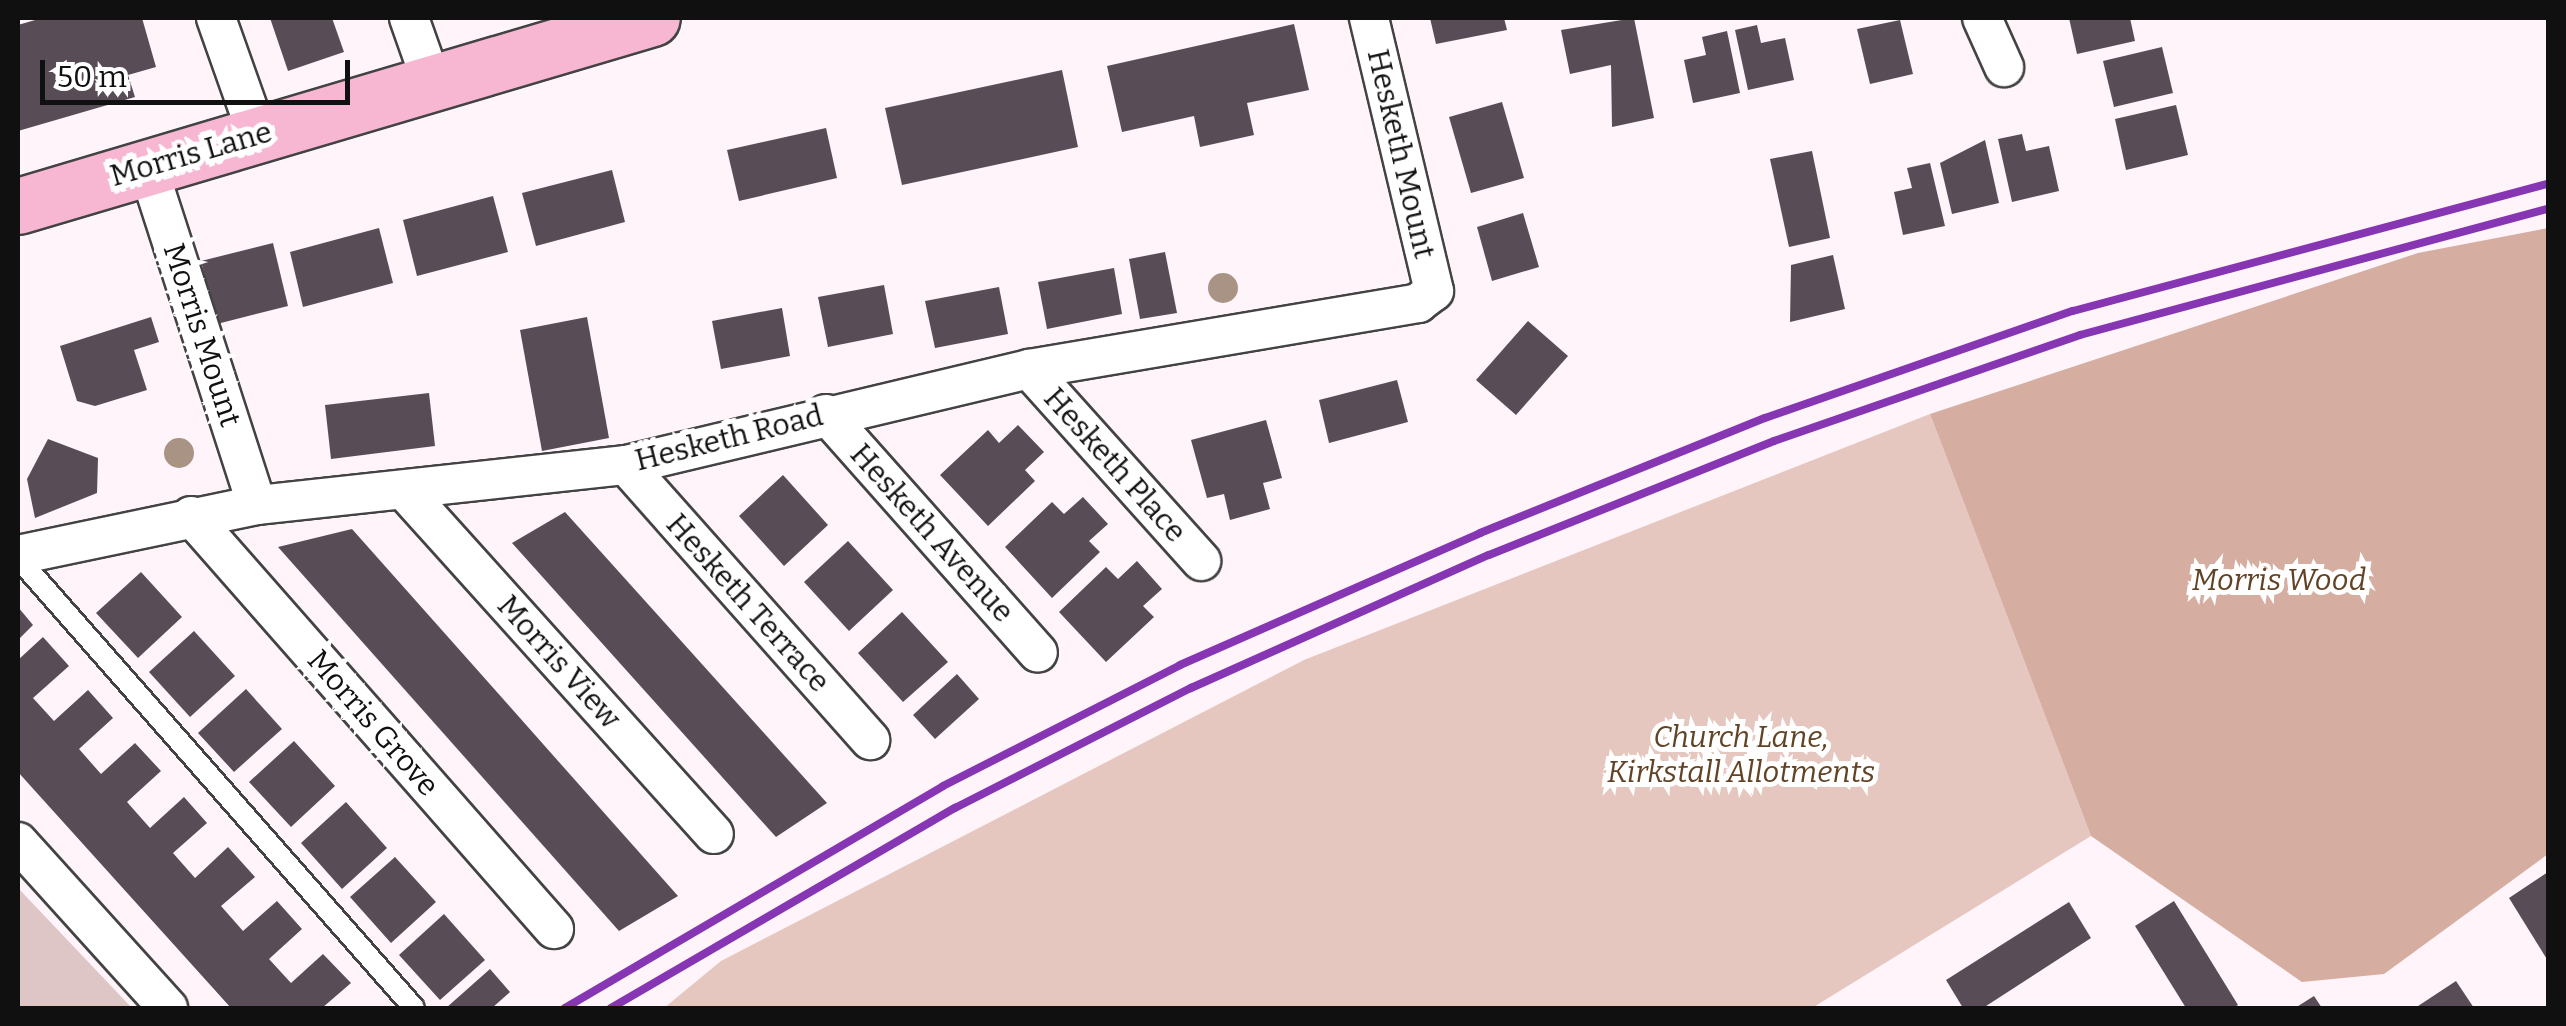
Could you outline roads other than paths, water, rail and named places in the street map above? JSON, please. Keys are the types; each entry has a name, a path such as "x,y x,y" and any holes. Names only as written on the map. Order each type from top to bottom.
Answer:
{"street":[{"path":"216,18 257,134"},
{"path":"409,18 432,83"},
{"name":"Hesketh Mount","path":"1369,18 1434,291"},
{"path":"1982,18 2004,67"},
{"name":"Morris Lane","path":"18,206 623,22"},
{"name":"Morris Mount","path":"147,166 257,505"},
{"name":"Hesketh Road","path":"18,556 257,505 626,464 826,414 1029,370 1418,303 1434,291"},
{"name":"Hesketh Place","path":"1029,370 1200,561"},
{"name":"Hesketh Avenue","path":"826,414 1038,653"},
{"name":"Hesketh Terrace","path":"626,464 870,740"},
{"name":"Morris View","path":"404,490 714,834"},
{"name":"Morris Grove","path":"192,516 554,929"},
{"path":"18,842 168,1008"}],"lane":[{"path":"18,556 414,1008"}],"railway":[{"path":"565,1008 943,786 1180,665 1480,533 1765,418 2073,311 2548,184"},
{"path":"611,1008 955,808 1191,688 1489,555 1774,441 2080,335 2548,209"}],"park label":[{"name":"Morris Wood","path":"2279,580"},
{"name":"Church Lane, Kirkstall Allotments","path":"1741,754"}]}
